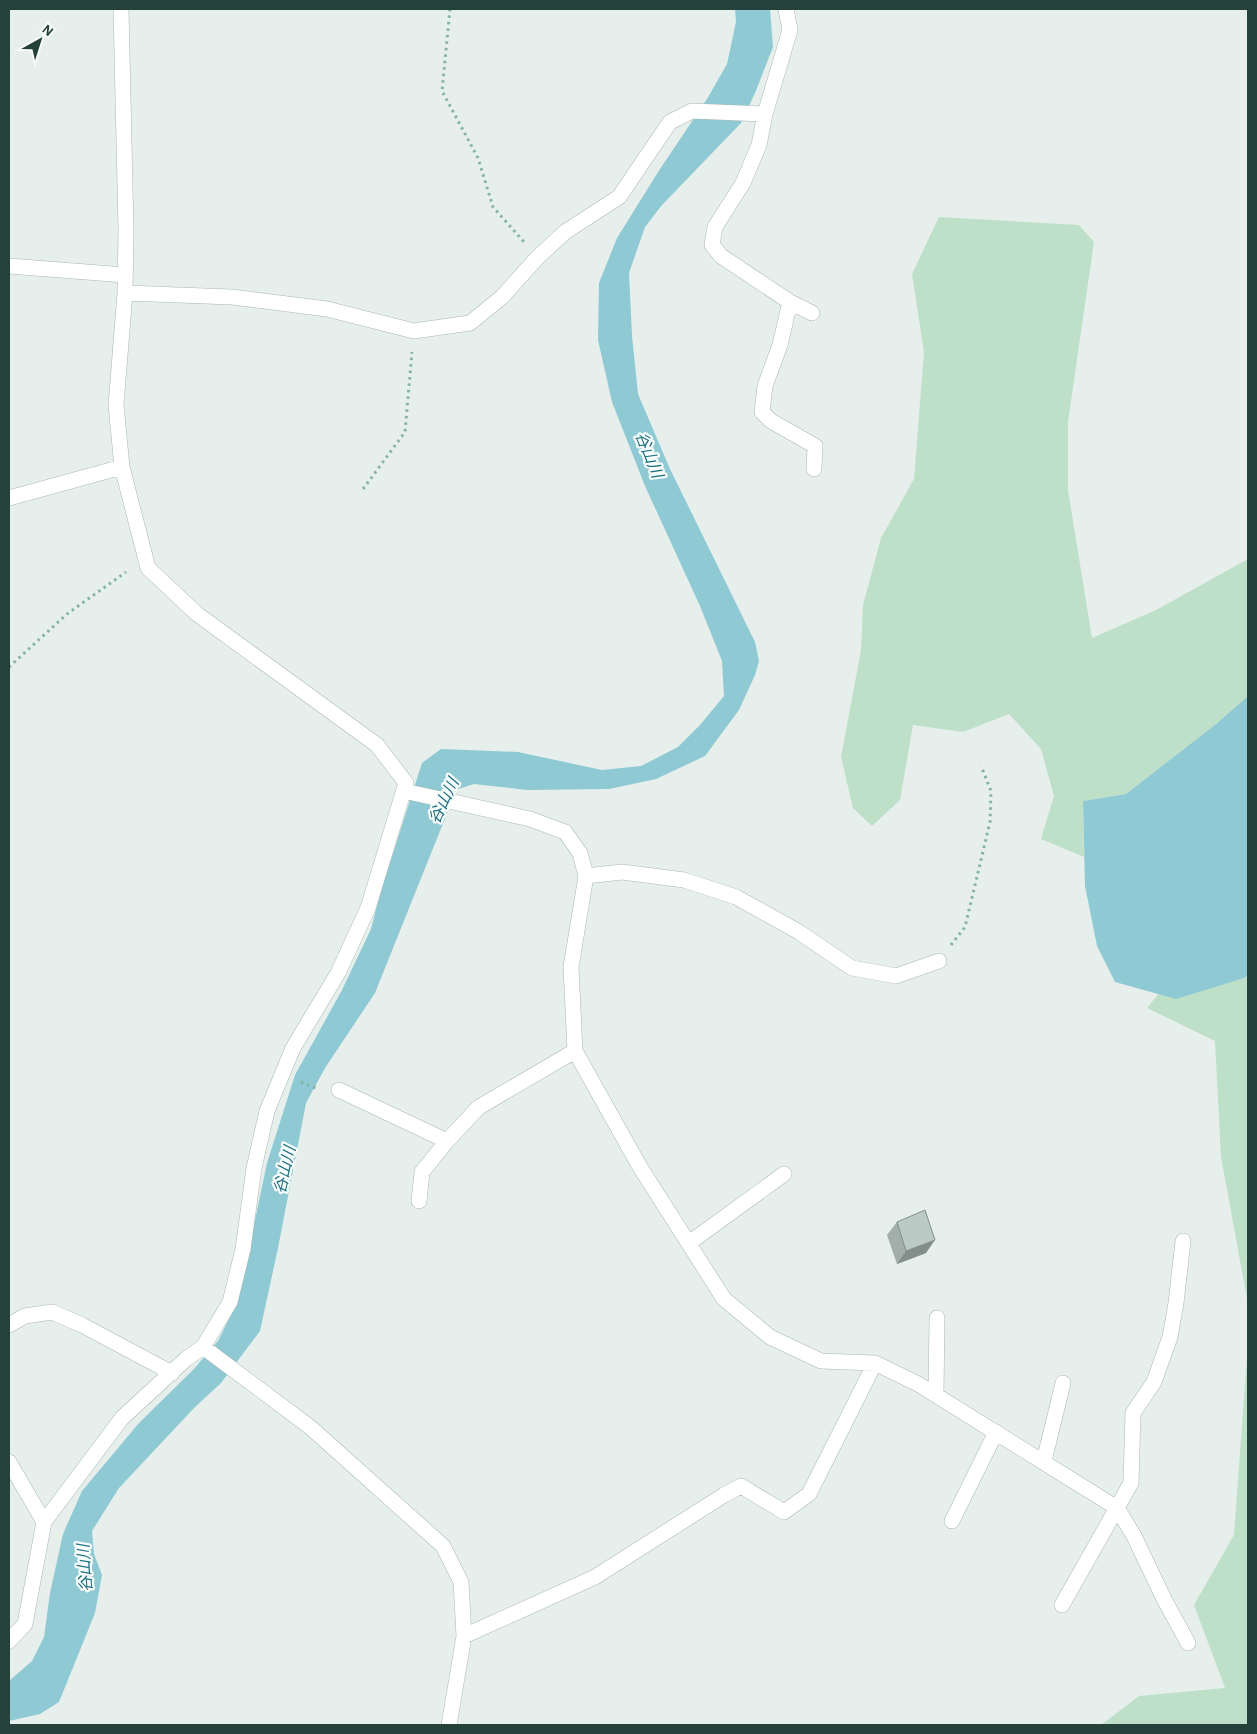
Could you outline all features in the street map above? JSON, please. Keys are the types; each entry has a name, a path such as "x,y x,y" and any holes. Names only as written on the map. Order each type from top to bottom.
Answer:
{"street":[{"path":"9,1641 25,1624 44,1522 122,1418 203,1347 230,1302 243,1249 254,1168 267,1111 293,1048 338,972 368,908 406,783 377,745 197,614 148,568 122,467 116,405 126,293 121,9"},
{"path":"786,9 790,30 765,114 759,145 743,182 716,227 712,245 721,256 790,302 812,313"},
{"path":"126,293 232,296 318,308 414,331 470,323 502,298 537,258 565,232 619,196 670,122 692,111 765,114"},
{"path":"9,266 126,275"},
{"path":"790,302 780,344 765,386 762,412 771,421 815,446 814,469"},
{"path":"9,498 122,467"},
{"path":"404,791 530,818 565,832 580,853 586,876 571,967 575,1052 640,1167 724,1299 770,1336 821,1361 875,1362 936,1394 1117,1508 1134,1536 1164,1599 1188,1642"},
{"path":"586,876 622,872 684,880 736,897 798,932 852,968 896,976 939,961"},
{"path":"419,1201 422,1172 447,1141 479,1107 575,1052"},
{"path":"339,1090 447,1141"},
{"path":"689,1243 784,1174"},
{"path":"1062,1606 1131,1483 1133,1413 1154,1382 1170,1337 1183,1241"},
{"path":"9,1325 25,1316 52,1312 82,1325 172,1373"},
{"path":"936,1394 937,1318"},
{"path":"203,1347 310,1427 443,1546 461,1582 464,1636 449,1725"},
{"path":"464,1636 595,1577 724,1495 742,1486 784,1512 809,1494 875,1362"},
{"path":"1044,1462 1063,1383"},
{"path":"952,1521 996,1432"},
{"path":"9,1462 44,1522"}],"path":[{"path":"450,9 442,91 478,158 493,207 537,258"},
{"path":"363,489 405,432 414,331"},
{"path":"9,668 67,614 145,558"},
{"path":"939,961 965,927 990,822 991,791 981,766"}],"green space":[{"path":"939,217 1079,225 1094,242 1068,422 1068,490 1092,638 1156,610 1248,559 1248,696 1216,724 1126,794 1083,801 1084,857 1041,839 1054,796 1041,749 1009,714 963,732 913,725 900,800 872,826 853,808 841,757 861,650 863,605 881,538 914,479 924,352 912,274"},
{"path":"1248,948 1248,1304 1221,1157 1215,1041 1147,1008 1180,967"},
{"path":"1248,1343 1248,1725 1101,1725 1139,1696 1225,1688 1194,1605 1234,1535"}],"water":[{"name":"谷山川","path":"735,9 770,9 773,47 755,93 741,123 662,205 645,227 629,273 632,336 638,394 670,469 755,642 759,661 755,675 739,710 705,756 656,779 609,789 527,790 474,784 455,790 375,993 325,1068 306,1103 260,1331 221,1383 195,1407 119,1488 92,1531 94,1554 102,1575 95,1613 59,1702 40,1714 9,1721 9,1681 32,1661 44,1637 50,1593 63,1534 82,1491 139,1423 193,1370 218,1341 238,1301 267,1163 295,1075 342,990 371,929 380,894 422,763 441,749 518,752 602,770 641,766 678,747 700,725 724,696 722,661 700,606 645,486 612,402 598,340 599,283 617,238 707,99 727,64 736,22"},
{"path":"1248,696 1248,975 1244,978 1176,999 1115,982 1097,946 1085,886 1083,801 1126,794 1216,724"}],"building":[{"path":"925,1210 935,1240 906,1251 897,1222"}]}
